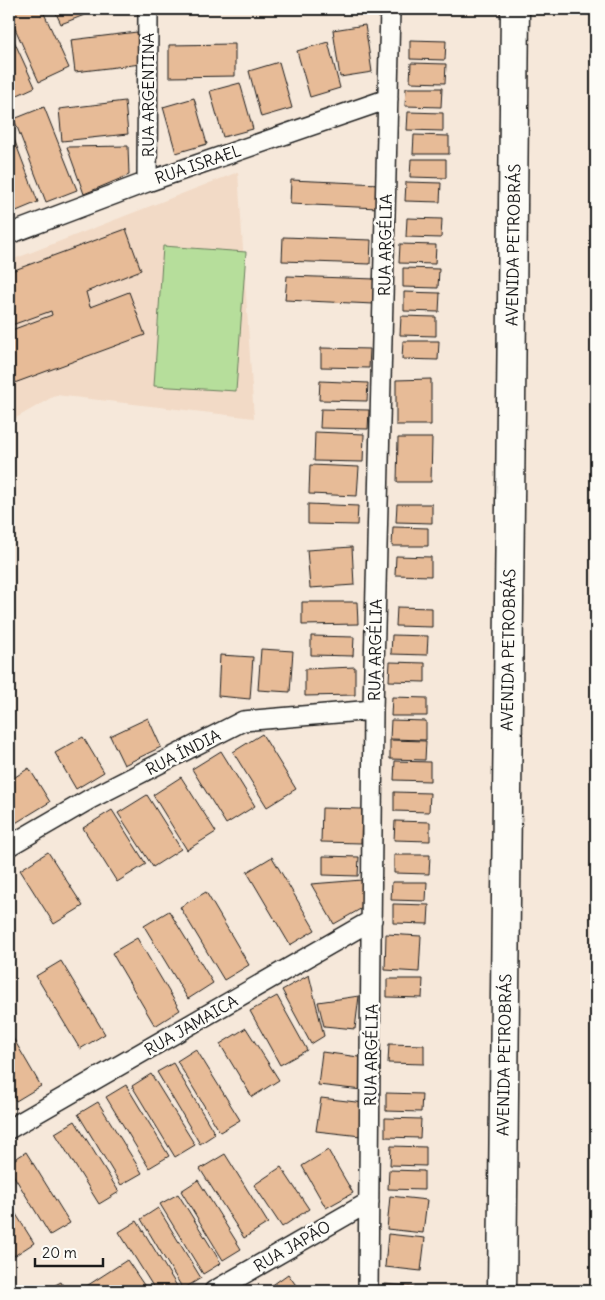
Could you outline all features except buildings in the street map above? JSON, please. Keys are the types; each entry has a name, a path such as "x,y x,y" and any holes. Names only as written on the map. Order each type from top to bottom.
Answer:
{"main road":[{"name":"AVENIDA PETROBRÁS","path":"502,1291 515,9"}],"street":[{"name":"RUA ARGENTINA","path":"147,182 148,9"},
{"name":"RUA ARGÉLIA","path":"368,1291 373,710 390,9"},
{"name":"RUA ISRAEL","path":"9,234 147,182 388,99"},
{"name":"RUA ÍNDIA","path":"9,846 90,799 243,721 373,710"},
{"name":"RUA JAMAICA","path":"9,1129 372,920"},
{"name":"RUA JAPÃO","path":"214,1291 369,1202"}],"shaded area":[{"path":"238,172 254,418 56,395 9,422 9,261"}],"green space":[{"path":"163,246 246,252 236,391 154,386"}]}
